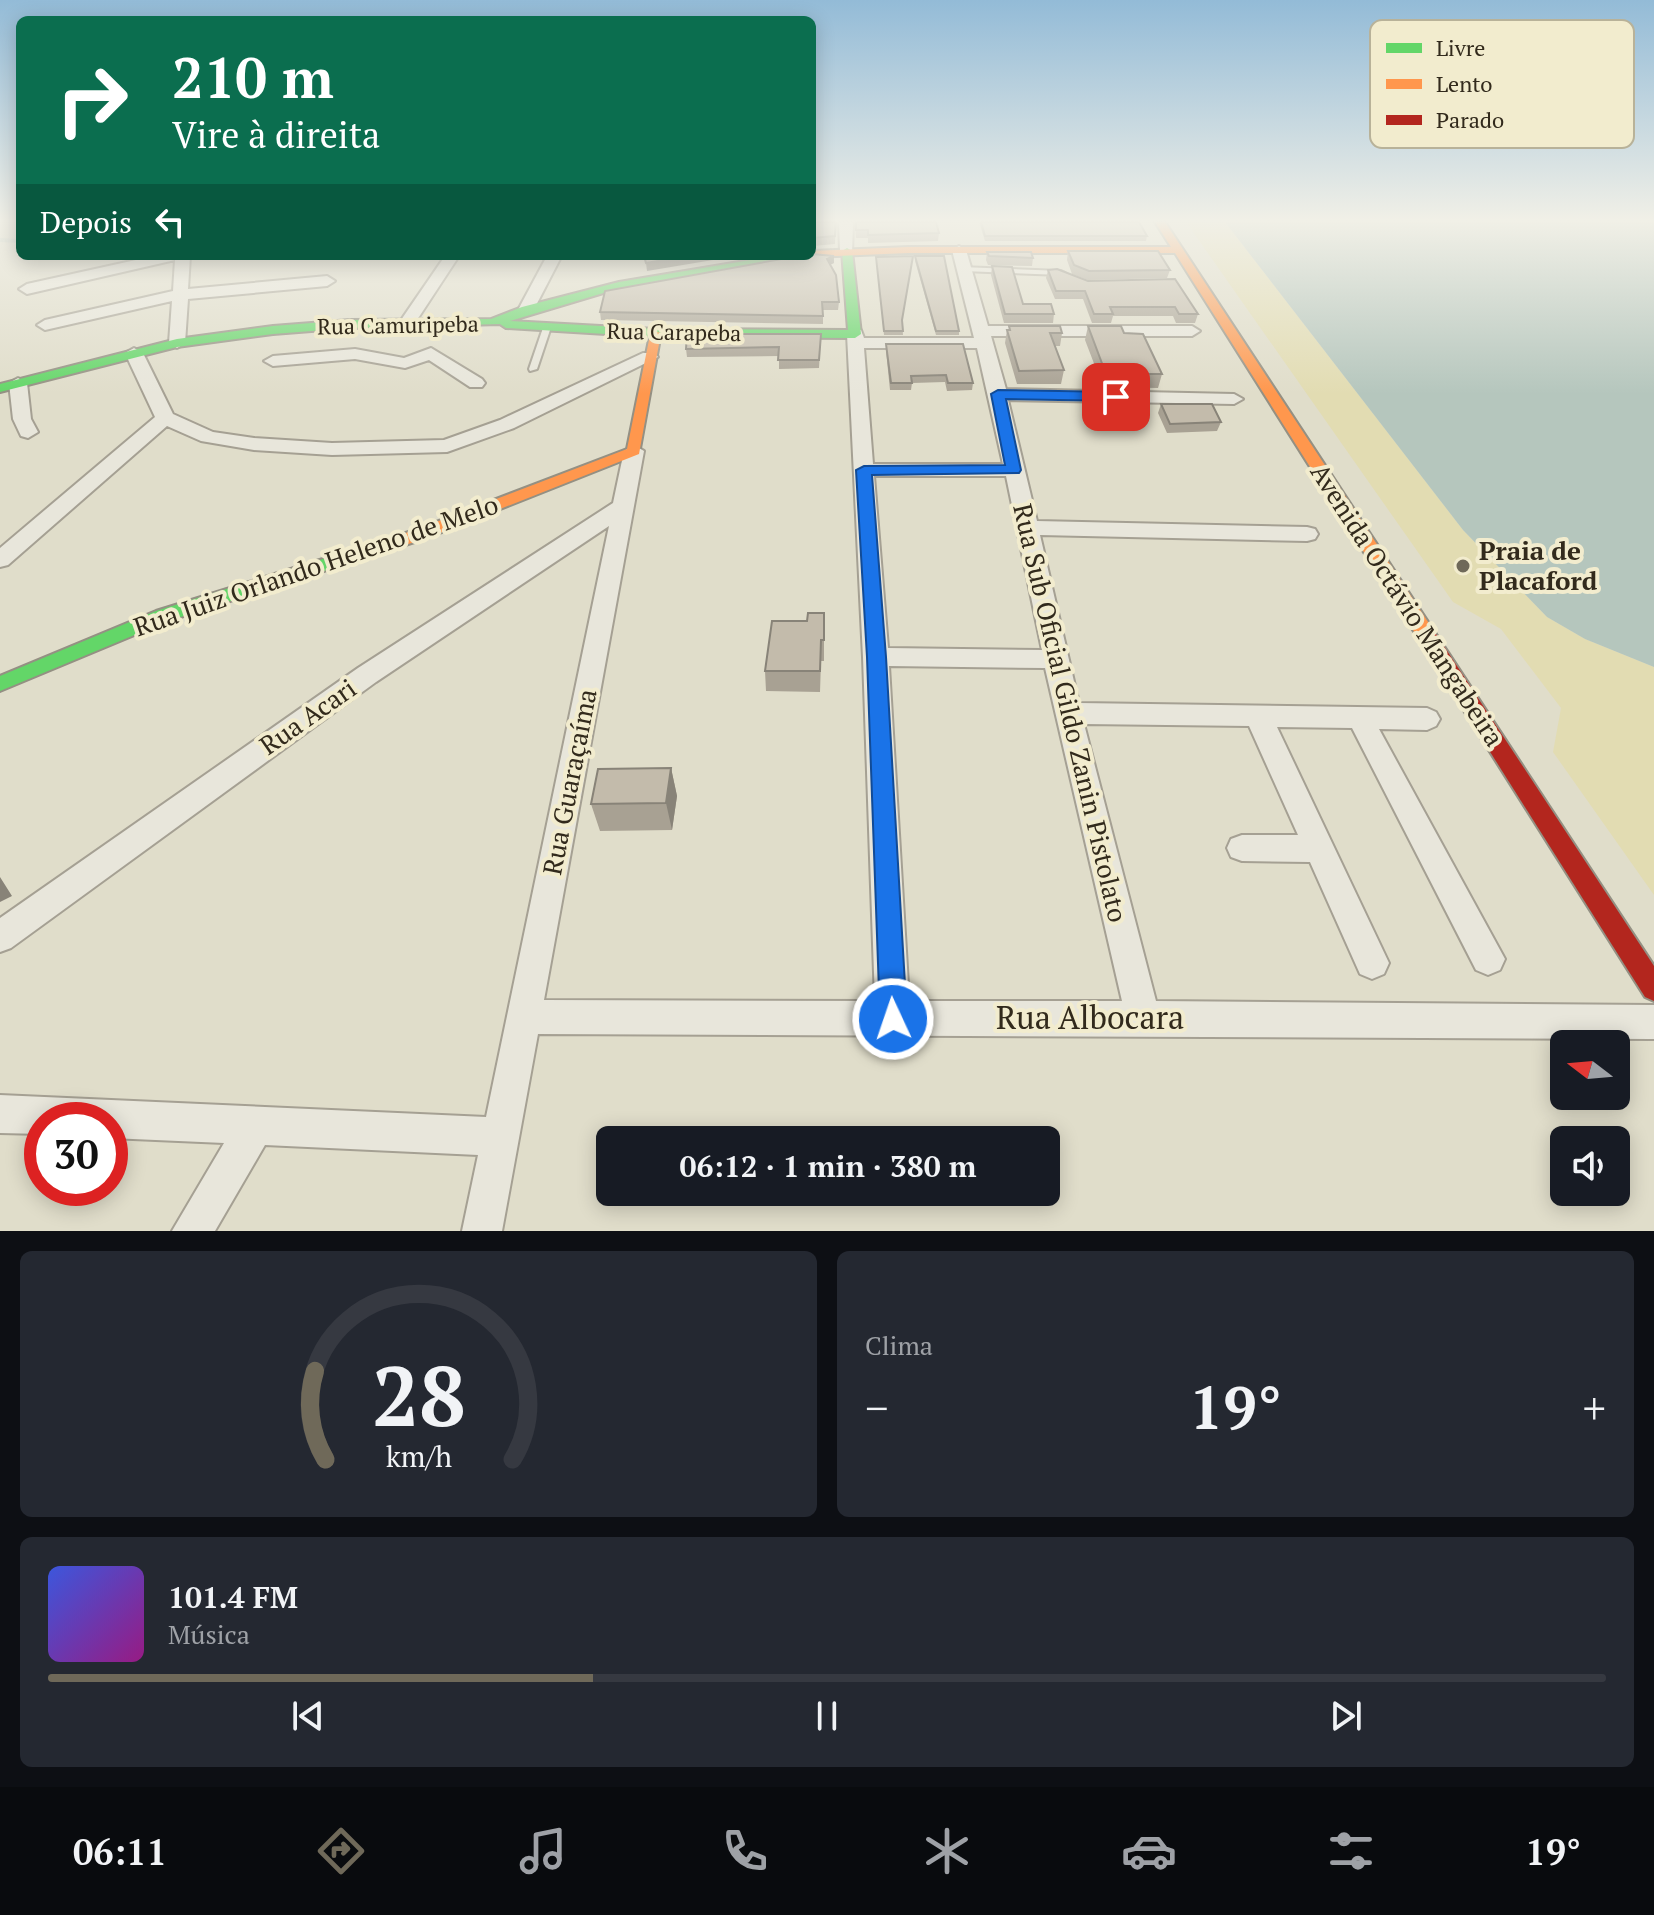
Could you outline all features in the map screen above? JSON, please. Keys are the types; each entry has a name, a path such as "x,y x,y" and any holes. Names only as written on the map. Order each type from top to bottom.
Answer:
{"main road":[{"name":"Rua Camuripeba","path":"9,386 177,343 273,330 407,323 493,323 526,310 648,279"},
{"path":"850,279 855,339"},
{"name":"Avenida Octávio Mangabeira","path":"1196,279 1654,988"},
{"name":"Rua Carapeba","path":"493,323 655,333 855,339"},
{"name":"Rua Guaraçaíma","path":"634,451 655,333"},
{"name":"Rua Juiz Orlando Heleno de Melo","path":"0,684 162,616 421,534 634,451"}],"street":[{"path":"27,289 70,279"},
{"path":"177,343 180,279"},
{"path":"407,323 436,279"},
{"path":"526,310 542,279"},
{"name":"Rua Sub Oficial Gildo Zanin Pistolato","path":"967,279 998,394 1068,713 1143,1017"},
{"path":"45,325 178,295 327,281"},
{"path":"431,353 440,324"},
{"name":"Rua Carapeba","path":"855,339 1192,331"},
{"path":"855,339 876,657 893,1019"},
{"path":"134,353 165,418 208,437 254,444 332,449 447,446 507,424 649,357"},
{"path":"273,361 355,354 405,363 431,353"},
{"path":"431,353 476,383"},
{"path":"9,386 28,432"},
{"path":"998,394 1234,399"},
{"path":"0,560 165,418"},
{"name":"Rua Guaraçaíma","path":"482,1231 634,451"},
{"path":"864,470 1013,470"},
{"name":"Rua Acari","path":"0,937 367,675 622,507"},
{"path":"1026,528 1307,534"},
{"path":"876,657 1057,659"},
{"path":"1068,713 1427,719"},
{"path":"1258,716 1372,963"},
{"path":"1360,718 1488,959"},
{"path":"1242,848 1320,849"},
{"name":"Rua Albocara","path":"526,1017 1143,1017 1654,1022"},
{"path":"0,1114 501,1137"},
{"path":"192,1231 255,1127"}],"lane":[{"path":"533,369 547,327"}],"sand":[{"name":"Praia de Placaford","path":"1226,279 1269,279 1463,530 1547,617 1585,639 1654,667 1654,895 1553,752 1561,708 1501,629 1453,602"}],"shaded area":[{"path":"1269,279 1654,279 1654,667 1585,639 1547,617 1463,530"}],"building":[{"path":"669,279 836,279 839,302 822,302 823,316 600,312 605,291"},
{"path":"878,279 909,279 903,331 884,331"},
{"path":"922,279 949,279 959,331 936,331"},
{"path":"996,279 1016,279 1023,304 1051,304 1054,314 1005,314"},
{"path":"1052,279 1175,279 1198,314 1179,314 1175,307 1110,307 1113,314 1094,314 1085,291 1056,291"},
{"path":"1009,326 1060,326 1062,333 1050,333 1064,370 1019,371 1007,330 1010,330"},
{"path":"1088,326 1121,326 1124,333 1143,334 1162,374 1106,374"},
{"path":"687,334 821,334 819,360 778,360 779,347 686,349"},
{"path":"886,344 963,344 973,383 948,383 946,375 911,376 912,383 891,383"},
{"path":"1161,404 1212,404 1221,422 1170,424"},
{"path":"808,613 824,613 820,671 765,671 772,621 807,621"},
{"path":"671,768 666,803 591,804 598,769"}],"traffic: fast":[{"path":"0,388 177,343 273,330 350,324 493,323 526,310 619,285 653,279"},
{"path":"506,324 655,333 855,334 850,279"},
{"path":"0,684 162,616 355,555"}],"traffic: slow":[{"path":"1197,279 1427,636"},
{"path":"355,555 421,534 634,451 655,333"}],"traffic: jam":[{"path":"1427,636 1654,988"}],"place":[{"name":"Praia de Placaford","path":"1463,566"}],"route":[{"path":"893,1019 864,470 1013,470 998,394 1116,397"}]}
